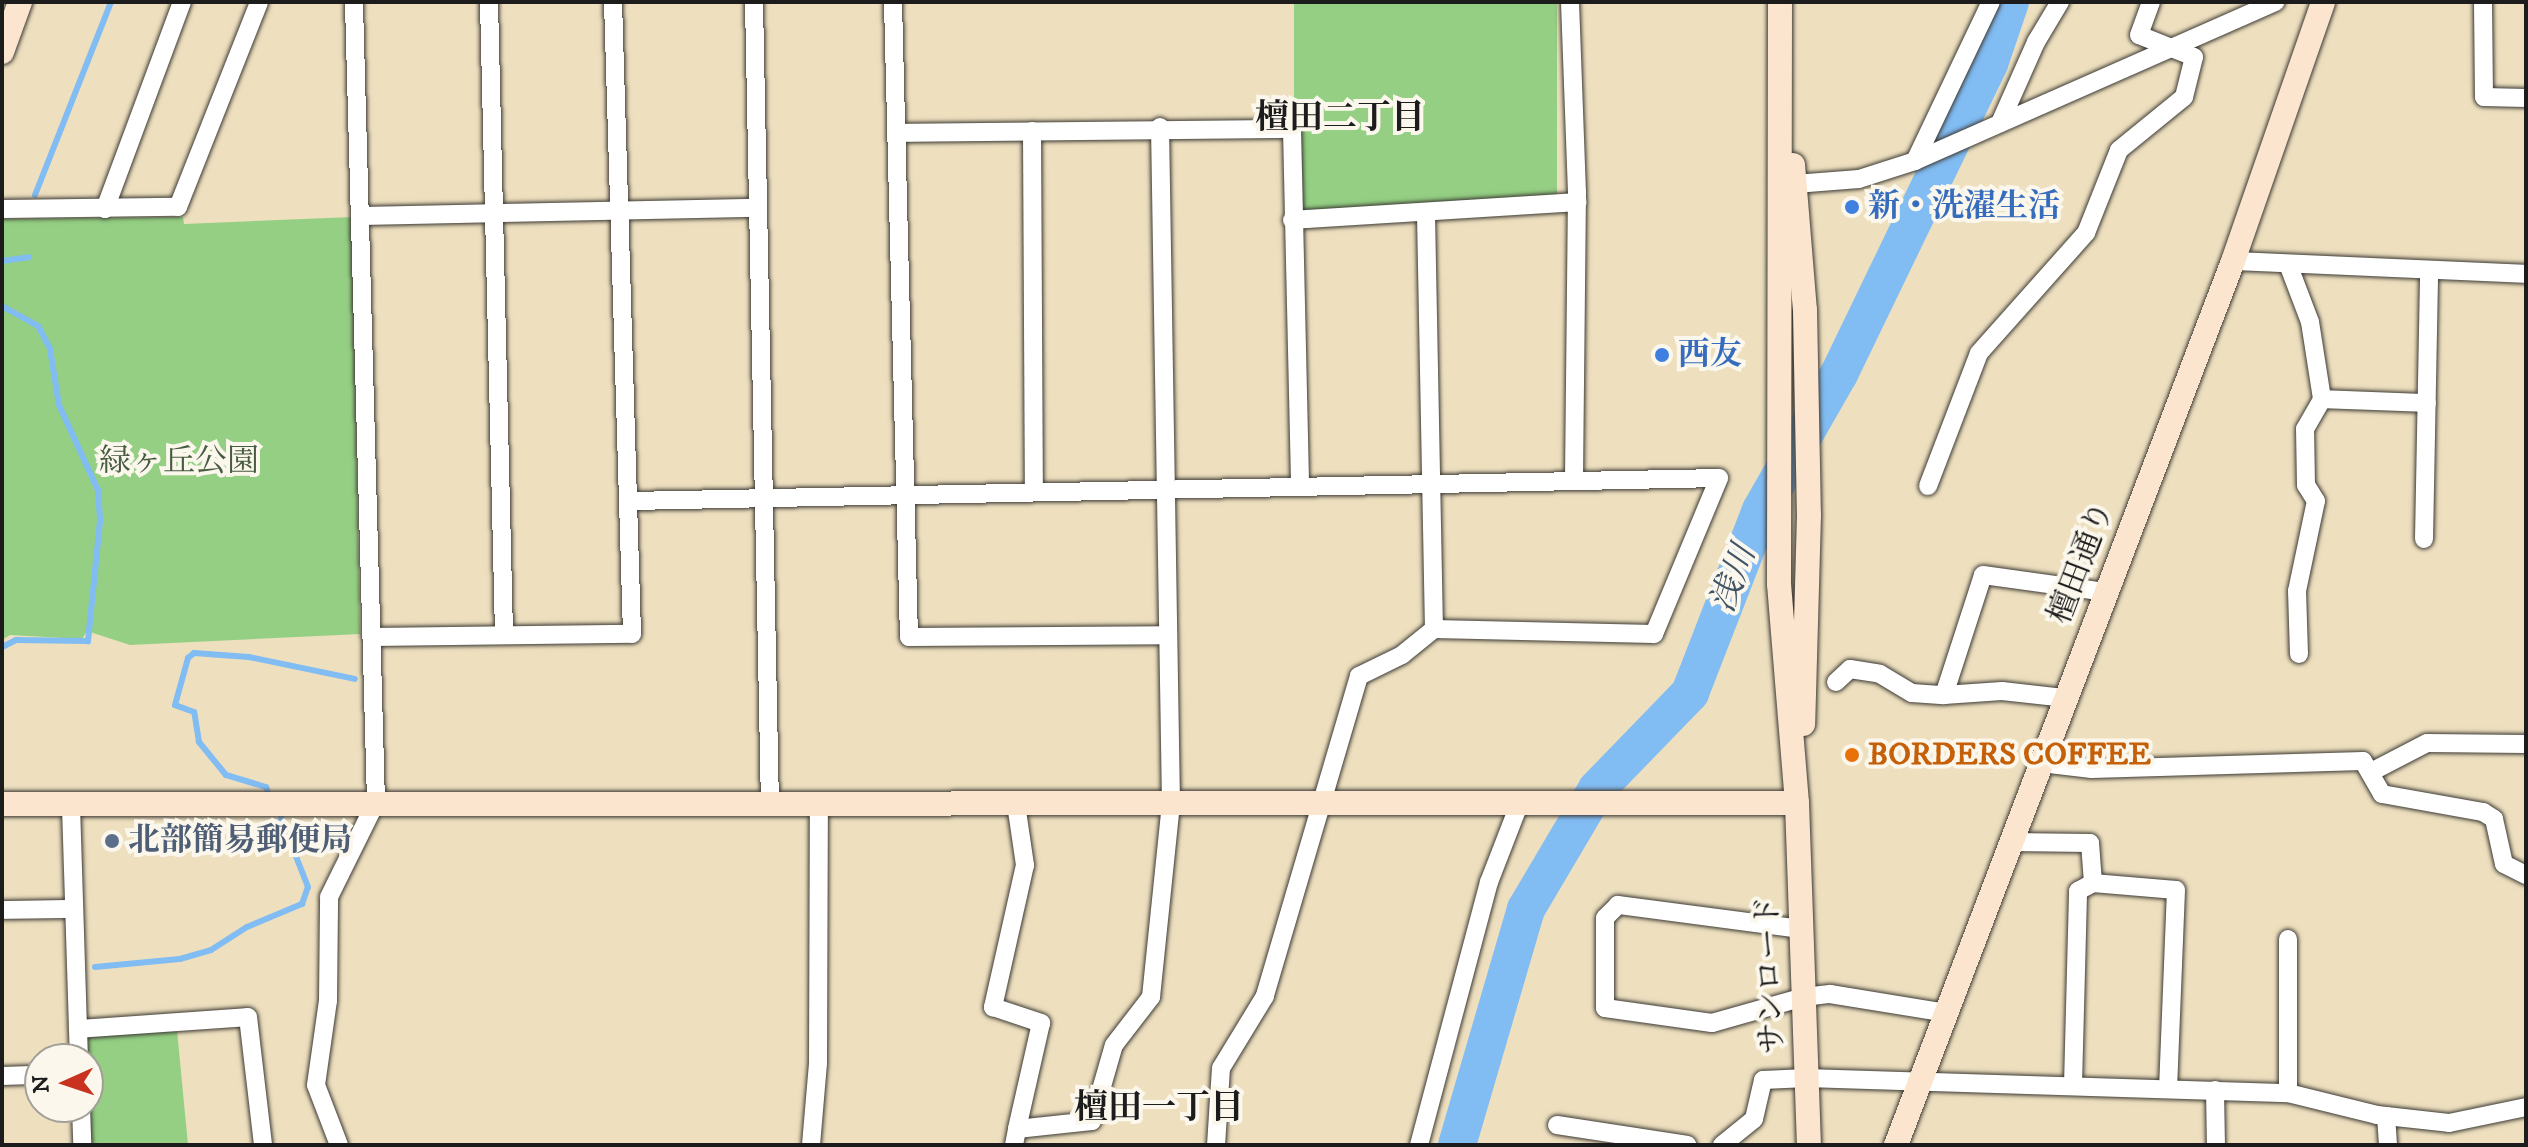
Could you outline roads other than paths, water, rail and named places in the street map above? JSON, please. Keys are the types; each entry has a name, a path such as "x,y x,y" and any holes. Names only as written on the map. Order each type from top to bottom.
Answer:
{"street":[{"path":"2,52 20,2"},
{"path":"105,209 182,2"},
{"path":"2,209 178,207 259,2"},
{"path":"339,1145 316,1085 328,1001 329,897 376,802 354,2"},
{"path":"489,2 504,632"},
{"path":"372,637 504,632 632,634 631,501 613,2"},
{"path":"754,2 770,803"},
{"path":"893,2 909,637 1166,635"},
{"path":"1570,2 1577,202 1574,478"},
{"path":"1780,2 1788,185 1859,179 1921,159 2116,69 2175,50 2276,2"},
{"path":"1921,159 1991,2"},
{"path":"1994,127 2036,42 2060,2"},
{"path":"1928,486 1979,353 2086,233 2119,150 2184,97 2194,57 2139,35 2151,2"},
{"name":"檀田通り","path":"1896,1145 2233,261 2323,2"},
{"path":"2483,2 2484,97 2526,98"},
{"path":"896,133 1160,127 1292,129 1300,487"},
{"path":"1016,804 1025,865 993,1007 1041,1023 1015,1137 1092,1121 1114,1045 1151,997 1171,804 1160,127"},
{"path":"1032,131 1034,492"},
{"name":"サンロード","path":"1788,185 1805,360 1809,515 1797,803"},
{"name":"サンロード","path":"1788,185 1776,418 1779,584 1797,803 1809,1145"},
{"path":"1292,220 1426,214 1577,202"},
{"path":"362,216 758,208"},
{"path":"1426,214 1434,484 1434,629"},
{"path":"2233,261 2526,274"},
{"path":"2288,264 2310,322 2322,399 2305,429 2306,485 2316,501 2297,591 2299,654"},
{"path":"2424,539 2429,270"},
{"path":"2322,399 2427,403"},
{"path":"631,501 1034,492 1166,493 1574,478 1719,478 1654,634 1434,629 1402,655 1359,676 1319,802 1265,996 1221,1068 1216,1145"},
{"path":"1944,695 1983,575 2105,592"},
{"path":"1836,682 1850,669 1880,674 1912,693 1944,695 2002,691 2064,698"},
{"path":"2371,772 2427,743 2526,744"},
{"path":"2041,763 2104,769 2363,761 2382,794 2483,812 2497,826 2504,864 2526,875"},
{"path":"1419,1145 1489,882 1528,802"},
{"path":"2,804 1797,803"},
{"path":"811,1145 818,1063 819,804"},
{"path":"71,806 78,1043"},
{"path":"2010,842 2090,843 2093,883"},
{"path":"2073,1085 2078,891 2093,883 2176,890 2168,1088"},
{"path":"1801,929 1618,905 1605,918 1605,1008 1712,1023 1804,997 1830,994 1947,1013"},
{"path":"2,910 74,909"},
{"path":"2288,939 2288,1093"},
{"path":"78,1029 248,1017 263,1145"},
{"path":"2,1076 24,1075"},
{"path":"1722,1145 1754,1119 1763,1080 1922,1079 2288,1093 2386,1116 2449,1123 2526,1107"},
{"path":"2215,1090 2216,1145"},
{"path":"2386,1116 2388,1145"},
{"path":"81,1123 82,1145"},
{"path":"1557,1125 1687,1145"}],"waterway":[{"path":"35,195 111,2"},
{"name":"浅川","path":"1457,1145 1526,909 1597,789 1690,693 1761,510 1839,374 1989,64 2010,2"},
{"path":"2,261 29,257"},
{"path":"2,306 38,326 50,349 59,405 98,490 100,521 88,641 16,640 2,647"},
{"path":"268,793 266,787 226,775 199,742 194,712 175,705 188,658 194,653 249,657 355,679"},
{"path":"95,967 180,959 211,950 247,927 302,904 308,887 281,818"}],"place":[{"name":"新・洗濯生活","path":"1852,207"},
{"name":"西友","path":"1662,355"},
{"name":"BORDERS COFFEE","path":"1852,755"},
{"name":"北部簡易郵便局","path":"112,841"}],"district":[{"name":"檀田二丁目","path":"1340,119"},
{"name":"檀田一丁目","path":"1159,1109"}],"park label":[{"name":"緑ヶ丘公園","path":"179,462"}]}
